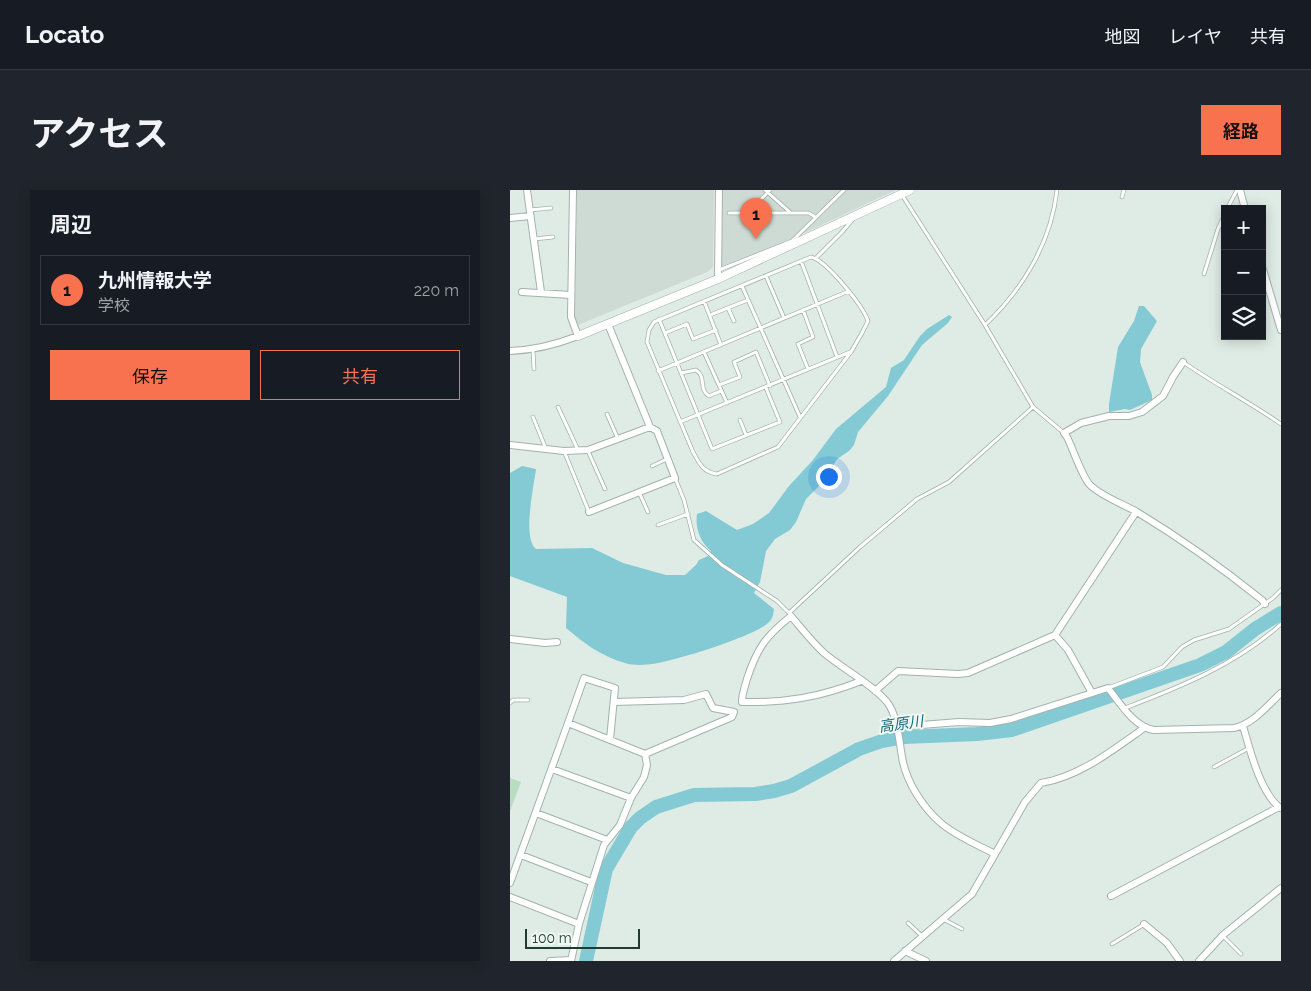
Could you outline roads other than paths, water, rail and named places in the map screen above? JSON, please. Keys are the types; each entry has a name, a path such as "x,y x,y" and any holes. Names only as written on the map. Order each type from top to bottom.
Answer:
{"street":[{"path":"527,190 541,292"},
{"path":"573,190 571,317 578,336"},
{"path":"718,190 718,275"},
{"path":"510,351 533,350 551,346 608,324 910,190"},
{"path":"1238,190 1244,205"},
{"path":"510,218 530,213"},
{"path":"1266,281 1281,330"},
{"path":"522,292 571,295"},
{"path":"589,512 675,478 657,431 650,427 608,324"},
{"path":"1184,362 1173,376 1163,396 1142,412 1129,416 1109,416 1081,423 1064,433 1091,486 1104,496 1136,512 1226,571 1265,604"},
{"path":"510,445 564,452 588,450 650,427"},
{"path":"875,691 898,671 968,673 1055,635 1136,512"},
{"path":"742,702 752,663 758,651 773,631 790,615 810,640 825,654 875,691 888,704 895,719 903,765 915,792 931,814 954,832 995,854"},
{"path":"1055,635 1068,650 1092,693"},
{"path":"510,639 546,643 557,642"},
{"path":"510,883 512,870 521,855 584,678 615,688 610,739"},
{"path":"568,723 645,754 711,727 732,716 738,703 796,700 813,697 861,681"},
{"path":"896,728 1004,720 1108,688 1124,709 1144,728 1154,730 1217,729 1243,726 1281,693"},
{"path":"614,702 684,700 706,694 713,708 734,712"},
{"path":"1110,896 1280,808 1272,801 1263,784 1243,726"},
{"path":"894,961 972,894 1026,802 1041,783 1050,782 1084,767 1144,728"},
{"path":"550,961 571,961 591,882 607,840 620,825 631,798 644,777 647,765 645,754"},
{"path":"552,769 631,798"},
{"path":"536,812 607,840"},
{"path":"521,855 591,882"},
{"path":"1199,961 1223,936 1281,888"},
{"path":"510,898 579,924"},
{"path":"1144,924 1167,944 1180,961"},
{"path":"905,951 926,961"}],"lane":[{"path":"718,275 792,241 844,190"},
{"path":"985,325 1006,302 1039,254 1052,218 1057,190"},
{"path":"1122,197 1124,190"},
{"path":"1229,205 1238,190"},
{"path":"747,213 768,191 792,214"},
{"path":"901,194 985,325 1033,406 1064,433"},
{"path":"530,213 551,208"},
{"path":"729,213 809,213 815,217"},
{"path":"816,258 857,214"},
{"path":"1204,274 1221,223"},
{"path":"534,240 553,237"},
{"path":"811,257 816,258 848,291 864,311 868,321 851,352 778,447 717,474 704,470 699,463 658,371 647,342 649,330 654,322 659,319 801,261 811,257"},
{"path":"801,261 837,358"},
{"path":"766,276 784,318"},
{"path":"742,286 800,418"},
{"path":"658,371 848,291"},
{"path":"710,315 748,300"},
{"path":"704,301 721,345"},
{"path":"728,308 734,321"},
{"path":"803,310 813,338 798,344 808,369"},
{"path":"659,319 712,449 780,422 756,352 734,362 740,378 719,385"},
{"path":"665,333 687,324 693,339 716,330"},
{"path":"533,350 534,369"},
{"path":"704,352 727,403"},
{"path":"680,422 851,352"},
{"path":"1184,362 1208,380 1281,424"},
{"path":"681,373 696,370 700,373 702,389 709,396 722,391"},
{"path":"675,478 688,514 694,540 710,556 777,601 790,615 881,529 917,499 949,482 1033,406"},
{"path":"558,407 578,451"},
{"path":"607,414 618,439"},
{"path":"533,417 546,449"},
{"path":"740,420 746,435"},
{"path":"588,450 604,490"},
{"path":"564,452 589,512"},
{"path":"652,466 668,459"},
{"path":"639,492 648,512"},
{"path":"658,525 688,514"},
{"path":"1108,688 1163,667 1182,648 1194,640 1229,629 1265,604 1281,590"},
{"path":"1124,709 1198,678 1250,647 1281,624"},
{"path":"510,703 514,700 528,700"},
{"path":"1214,767 1250,748"},
{"path":"943,919 962,929"},
{"path":"908,923 923,936"},
{"path":"1112,944 1144,924"},
{"path":"1223,936 1242,954"}],"water":[{"path":"1139,306 1144,306 1157,321 1141,349 1140,362 1152,395 1152,400 1130,410 1109,412 1118,347 1134,321"},
{"path":"949,315 952,317 948,323 922,345 888,396 858,432 854,445 837,459 823,482 806,499 796,522 790,530 775,539 766,551 760,582 754,593 774,609 771,620 761,628 720,645 677,659 652,664 630,664 601,653 566,628 567,597 510,576 510,473 522,466 536,469 529,523 532,543 536,549 592,548 623,563 666,575 685,575 699,560 708,556 711,551 699,534 697,514 706,511 737,530 753,524 769,513 836,429 886,387 891,368 904,360 920,336 927,329"}],"waterway":[{"name":"高原川","path":"586,961 606,869 631,827 656,807 694,795 755,794 774,791 791,786 859,749 882,741 904,737 977,734 1012,730 1200,665 1226,652 1255,629 1281,613"}],"place":[{"name":"九州情報大学","path":"756,239"}]}
